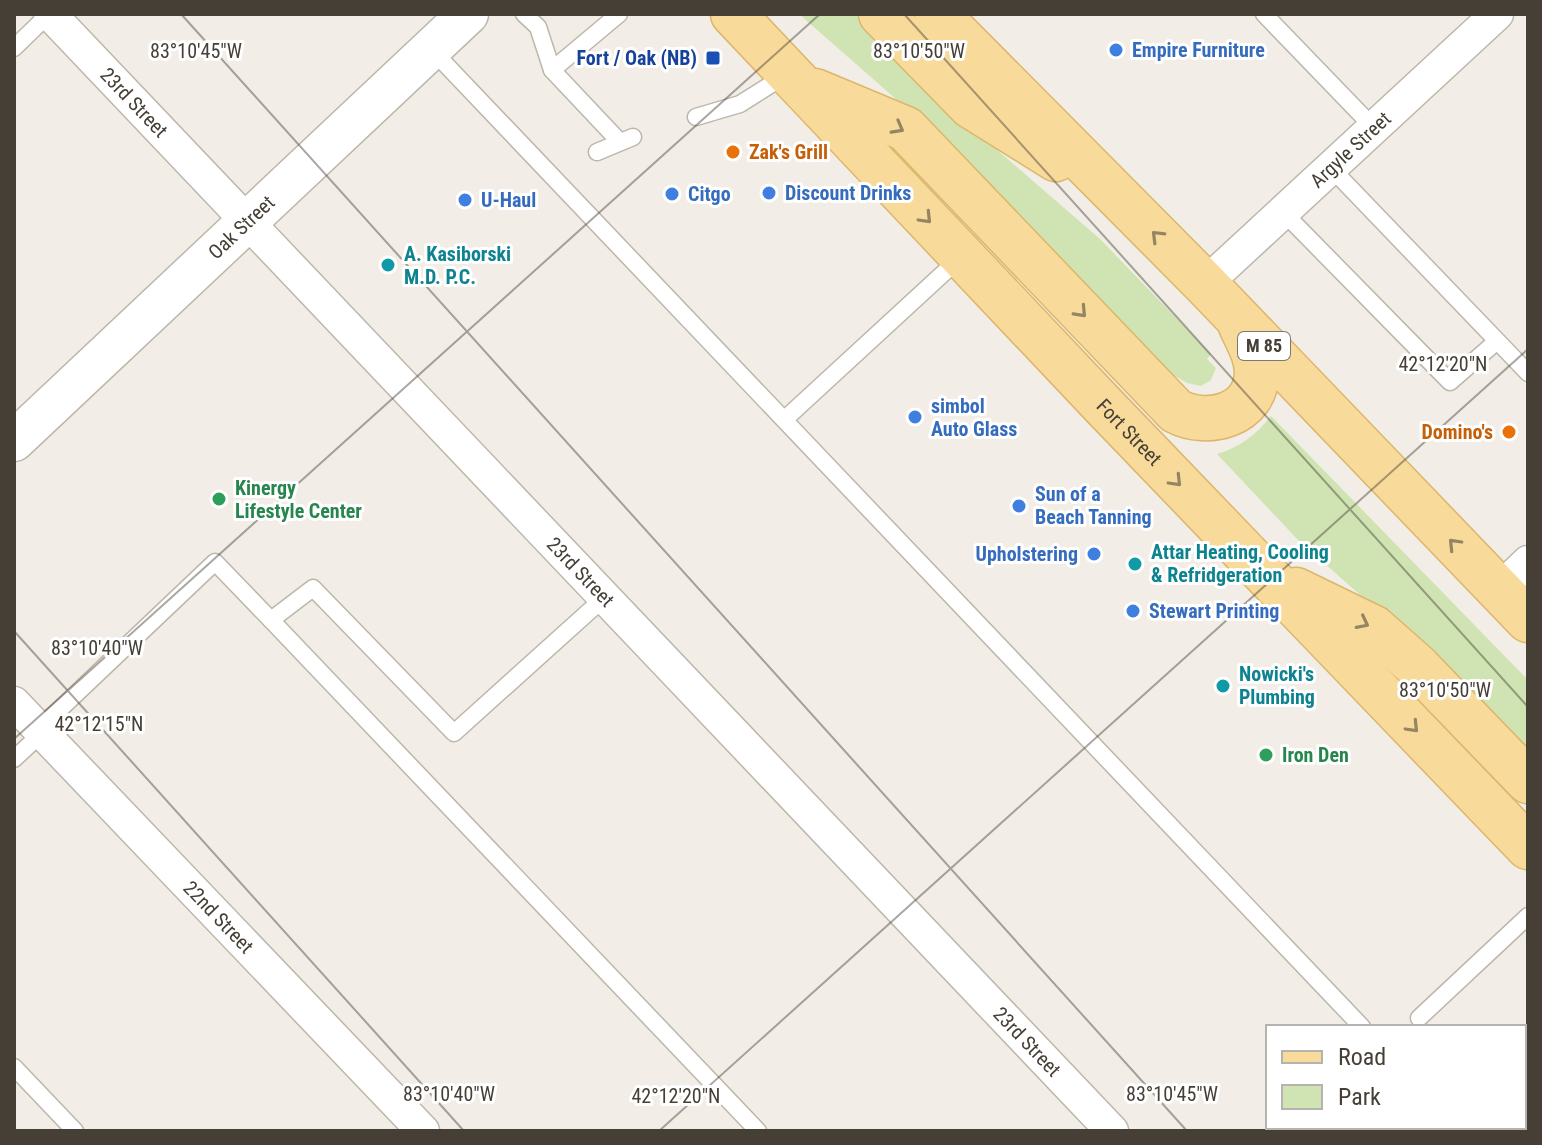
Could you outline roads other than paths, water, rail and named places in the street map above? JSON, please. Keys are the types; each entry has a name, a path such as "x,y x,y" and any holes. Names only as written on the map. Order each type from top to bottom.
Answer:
{"main road":[{"name":"Fort Street","path":"733,14 1528,847"},
{"path":"881,14 971,106 1122,201"},
{"name":"M 85","path":"937,14 1238,319 1518,591"},
{"path":"796,79 906,129 1176,411 1190,419 1220,419 1232,413 1251,392 1257,378 1256,364 1238,319"},
{"path":"1269,576 1374,628 1417,666 1528,781"}],"street":[{"name":"23rd Street","path":"49,14 1112,1131"},
{"name":"Oak Street","path":"14,441 468,14"},
{"name":"Argyle Street","path":"1205,284 1497,14"},
{"name":"22nd Street","path":"14,703 423,1131"}],"lane":[{"path":"14,48 49,14"},
{"path":"524,14 538,27 552,70 626,139 597,152"},
{"path":"552,70 619,14"},
{"path":"1264,14 1374,128"},
{"path":"431,48 1360,1025"},
{"path":"696,117 740,104 796,79"},
{"path":"1331,168 1528,373"},
{"path":"1283,212 1450,382 1497,341"},
{"path":"785,419 962,256"},
{"path":"14,759 215,562 758,1131"},
{"path":"271,620 313,588 454,733 605,597"},
{"path":"1419,1018 1528,916"},
{"path":"14,1067 75,1131"}],"place":[{"name":"Empire Furniture","path":"1116,50"},
{"name":"Fort / Oak (NB)","path":"713,58"},
{"name":"Zak's Grill","path":"733,152"},
{"name":"Discount Drinks","path":"769,193"},
{"name":"Citgo","path":"672,194"},
{"name":"U-Haul","path":"465,200"},
{"name":"A. Kasiborski M.D. P.C.","path":"388,265"},
{"name":"simbol Auto Glass","path":"915,417"},
{"name":"Domino's","path":"1509,432"},
{"name":"Kinergy Lifestyle Center","path":"219,499"},
{"name":"Sun of a Beach Tanning","path":"1019,506"},
{"name":"Upholstering","path":"1094,554"},
{"name":"Attar Heating, Cooling & Refridgeration","path":"1135,564"},
{"name":"Stewart Printing","path":"1133,611"},
{"name":"Nowicki's Plumbing","path":"1223,686"},
{"name":"Iron Den","path":"1266,755"}]}
